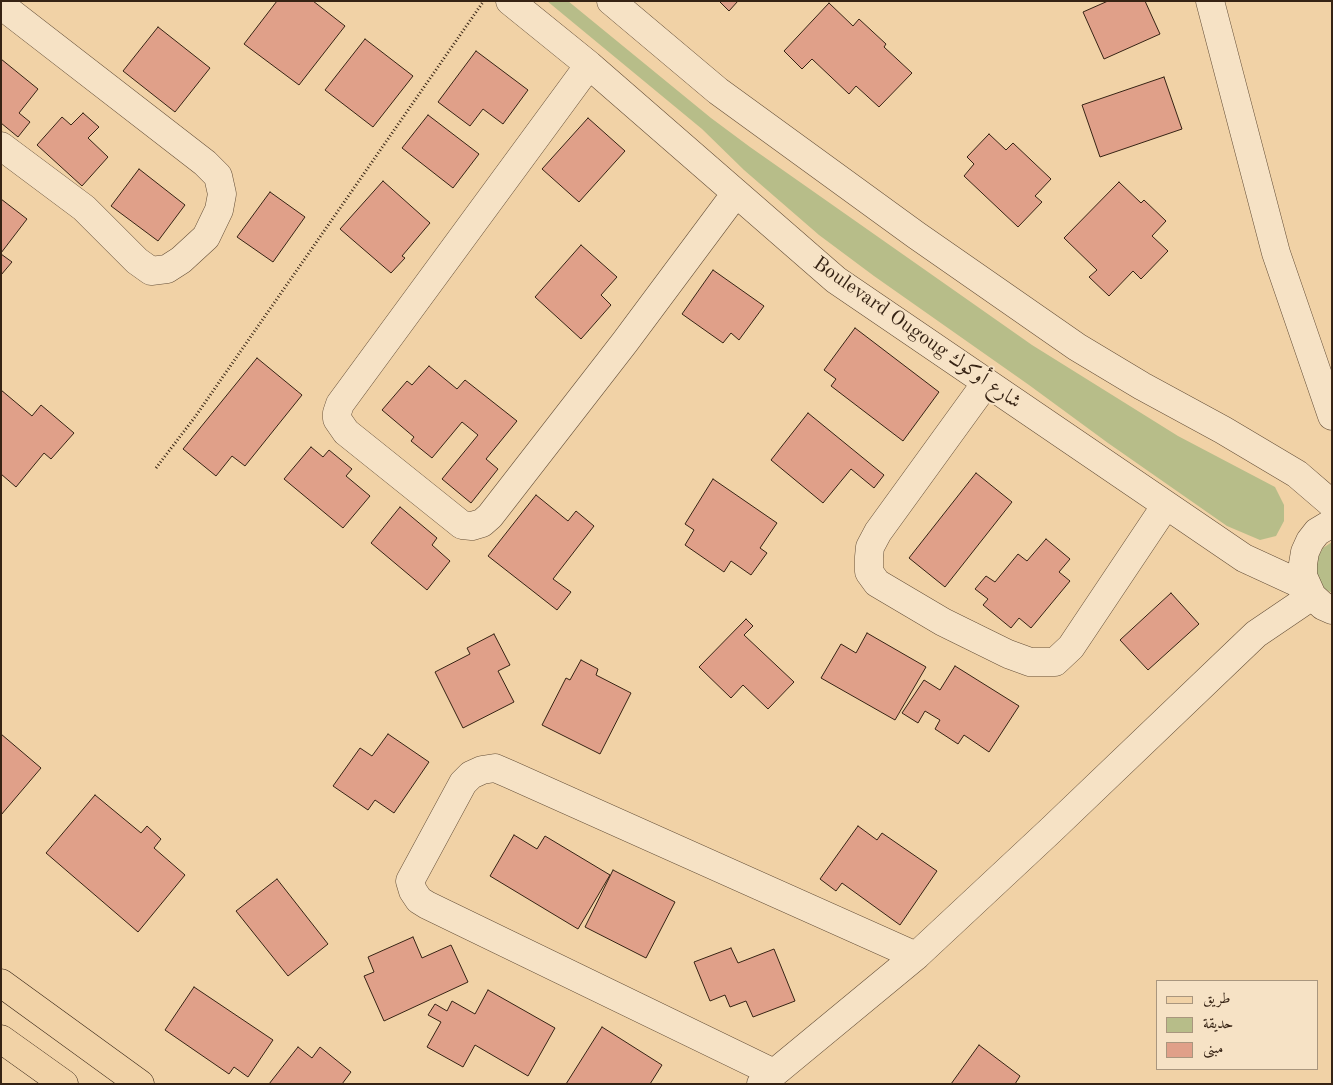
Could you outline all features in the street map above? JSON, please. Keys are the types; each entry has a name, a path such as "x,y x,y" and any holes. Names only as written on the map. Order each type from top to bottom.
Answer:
{"main road":[{"path":"1,983 140,1084"},
{"path":"1,1039 64,1084"}],"street":[{"name":"Boulevard Ougoug شارع أوكوك","path":"510,1 589,64 836,280 1244,558 1317,598"},
{"path":"611,1 718,90 763,124 916,235 1077,348 1297,474 1332,504"},
{"path":"1210,1 1276,252 1332,416"},
{"path":"1,5 205,163 218,176 222,194 219,210 206,237 181,260 167,270 151,271 137,261 84,208 1,146"},
{"path":"589,64 340,404 337,419 346,432 462,525 472,526 482,523 490,516 625,342 736,193"},
{"path":"986,383 878,532 870,547 869,557 869,572 877,583 943,622 1008,654 1030,662 1055,662 1071,647 1166,505"},
{"path":"916,956 495,768 482,770 471,775 463,784 410,881 412,891 419,900 436,910 768,1079 916,956 1256,634 1317,598 1303,570 1305,552 1317,532 1332,523"}],"path":[{"path":"156,468 195,417 484,1"}],"green space":[{"path":"547,1 568,1 711,118 750,147 1032,345 1178,436 1275,487 1284,505 1284,521 1276,536 1260,540 1227,526 874,276 819,235 744,170 702,129"},
{"path":"1332,542 1332,593 1321,587 1316,577 1315,563 1323,548"}],"building":[{"path":"277,1 313,1 345,26 299,85 244,44"},
{"path":"719,1 738,1 729,11"},
{"path":"1108,1 1145,1 1160,34 1104,59 1083,12"},
{"path":"829,3 853,26 859,19 886,44 884,47 912,73 879,107 856,86 849,94 812,59 802,69 784,51"},
{"path":"158,27 210,68 175,112 123,71"},
{"path":"365,39 413,76 373,127 325,90"},
{"path":"476,51 528,90 503,124 483,109 470,126 438,102"},
{"path":"1,59 38,89 19,113 30,122 18,137 1,123"},
{"path":"1164,77 1182,129 1100,157 1082,105"},
{"path":"83,113 99,127 88,138 108,157 82,186 37,145 62,117 71,125"},
{"path":"428,115 479,154 453,188 402,148"},
{"path":"588,118 625,151 579,202 542,169"},
{"path":"989,134 1006,150 1013,143 1051,179 1035,196 1042,202 1018,227 964,176 974,164 967,157"},
{"path":"139,169 185,205 158,241 111,206"},
{"path":"383,181 430,223 402,256 405,258 391,273 340,229"},
{"path":"1119,182 1141,203 1144,200 1166,221 1152,236 1168,251 1141,279 1133,271 1109,296 1089,277 1097,270 1064,238"},
{"path":"270,192 305,217 273,262 237,237"},
{"path":"1,199 27,219 1,253"},
{"path":"581,245 617,277 601,295 611,305 581,339 535,297"},
{"path":"1,254 12,262 1,275"},
{"path":"713,270 764,306 739,340 731,333 723,343 682,314"},
{"path":"855,328 939,392 903,441 831,386 836,379 824,370"},
{"path":"257,358 302,395 245,466 232,456 216,476 183,449"},
{"path":"429,366 457,389 465,380 517,421 486,459 498,469 471,503 442,479 478,435 462,422 432,458 411,441 414,437 382,410 407,381 412,385"},
{"path":"1,390 32,416 41,405 74,433 51,459 44,453 16,487 1,474"},
{"path":"808,413 884,475 874,488 851,469 823,503 771,460"},
{"path":"311,447 323,457 329,450 352,469 346,476 370,496 343,528 284,479"},
{"path":"976,473 1012,502 945,587 909,558"},
{"path":"713,479 777,523 760,548 767,553 751,575 731,561 724,572 685,545 694,530 685,524"},
{"path":"536,495 568,521 576,511 594,526 553,579 571,592 557,610 488,556"},
{"path":"400,507 437,538 432,545 450,561 427,590 371,543"},
{"path":"1046,539 1070,559 1059,572 1070,581 1031,628 1019,618 1011,628 983,605 988,599 975,589 986,576 995,582 1018,554 1027,561"},
{"path":"1171,593 1199,624 1148,670 1120,640"},
{"path":"746,619 753,626 744,635 794,682 768,709 743,685 731,698 699,667"},
{"path":"867,633 926,667 895,720 821,678 841,644 856,653"},
{"path":"494,634 510,665 498,671 514,702 463,728 435,672 470,654 467,648"},
{"path":"581,660 598,669 596,675 631,693 600,754 542,725 566,678 570,680"},
{"path":"955,666 1019,706 989,752 964,735 958,744 935,729 940,720 925,711 918,723 902,713 924,680 940,690"},
{"path":"1,734 41,768 1,815"},
{"path":"388,734 429,762 394,813 375,800 368,810 333,786 360,748 372,756"},
{"path":"95,795 141,833 147,826 161,839 154,848 185,875 138,932 46,853"},
{"path":"858,826 877,840 882,833 937,871 900,925 842,883 836,891 820,879"},
{"path":"514,835 537,849 545,836 610,875 578,929 490,876"},
{"path":"613,870 675,902 646,958 585,927"},
{"path":"277,879 328,944 288,976 236,911"},
{"path":"413,937 422,958 451,945 468,982 384,1021 364,976 374,972 368,957"},
{"path":"731,948 738,963 774,949 795,1001 753,1017 746,1001 730,1007 725,995 710,1001 694,962"},
{"path":"194,987 273,1040 248,1077 234,1067 229,1074 165,1030"},
{"path":"488,990 555,1028 528,1076 475,1045 463,1067 427,1047 441,1022 428,1015 435,1004 447,1011 452,1001 475,1014"},
{"path":"602,1027 662,1065 650,1084 566,1084"},
{"path":"979,1045 1020,1076 1015,1084 951,1084"},
{"path":"298,1047 312,1058 320,1047 351,1072 342,1084 269,1084"}]}
